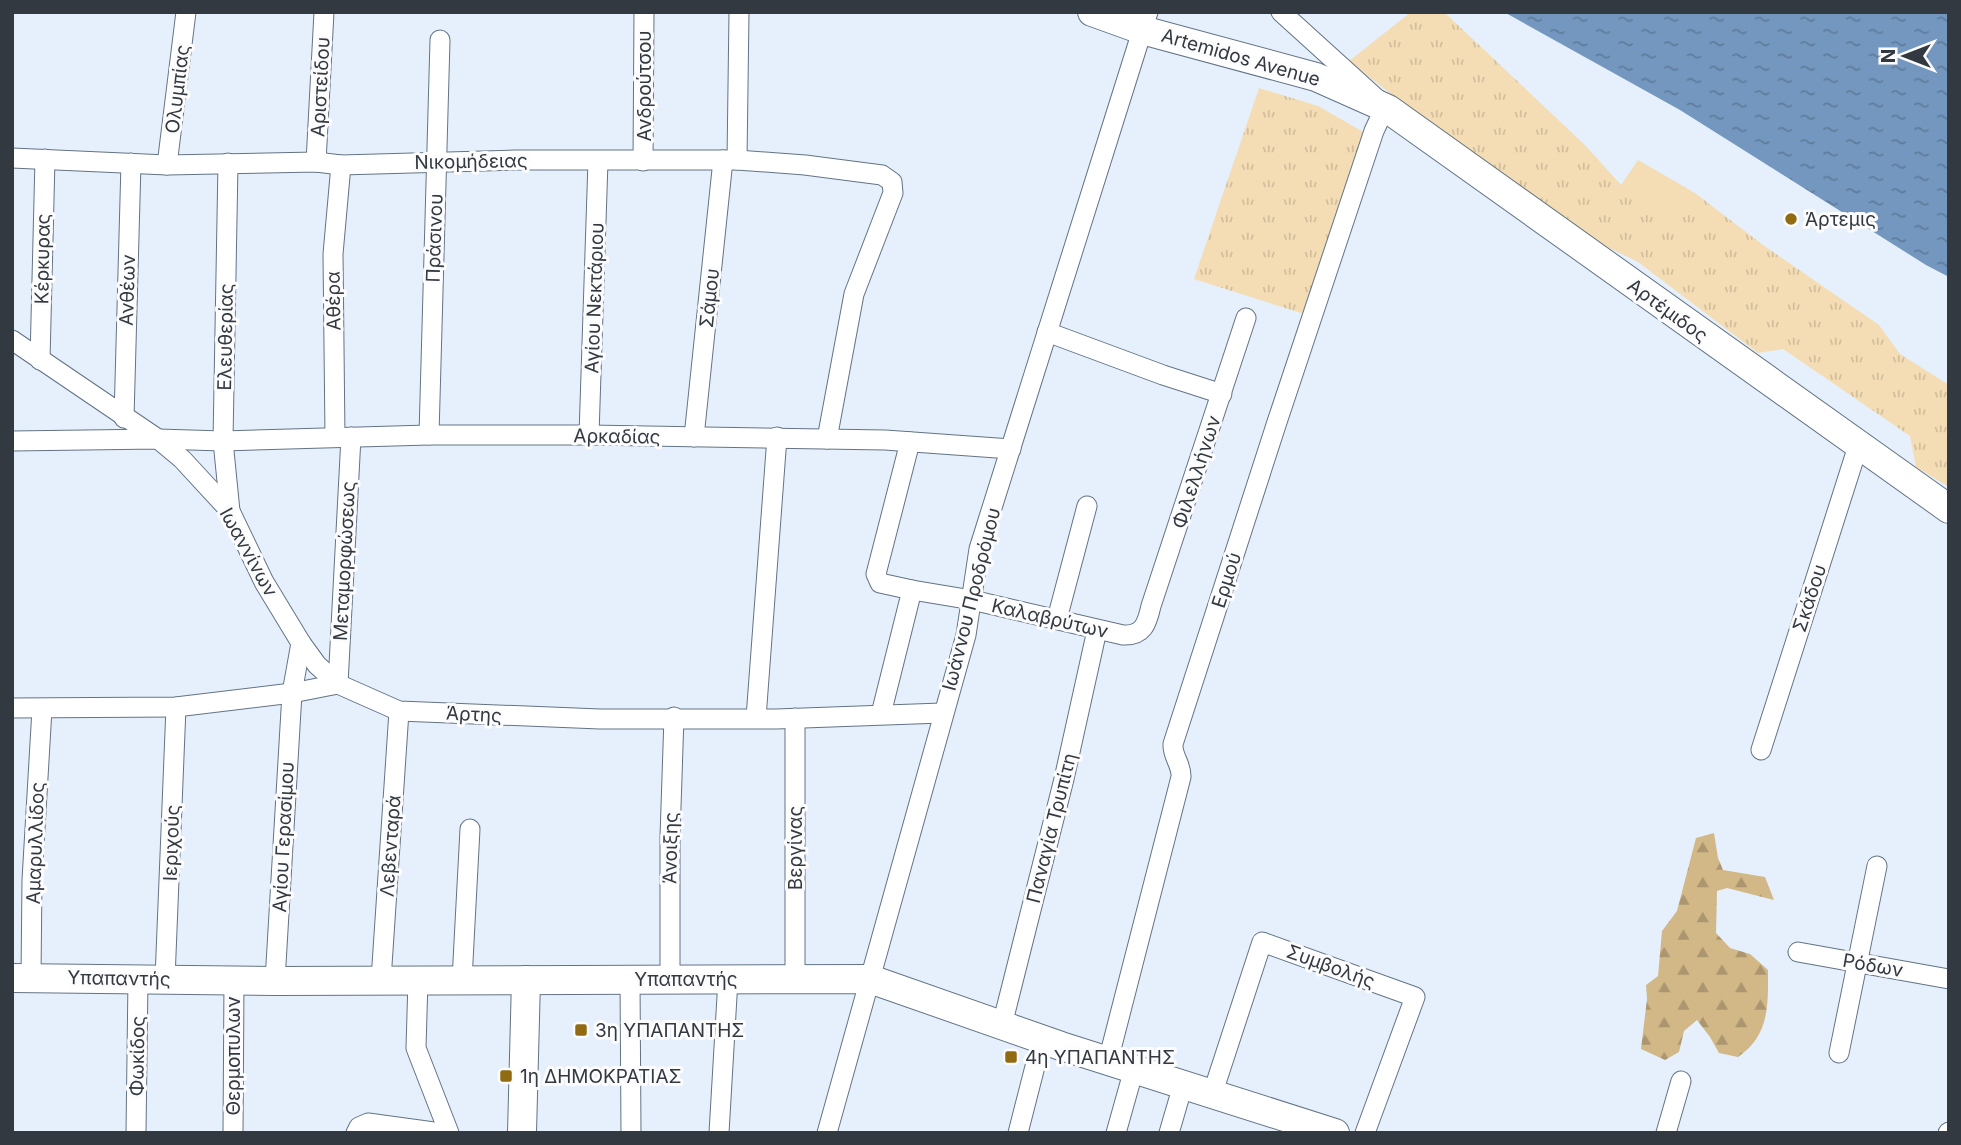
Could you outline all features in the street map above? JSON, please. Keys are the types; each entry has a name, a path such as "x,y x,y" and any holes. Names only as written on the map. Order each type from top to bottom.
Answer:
{"street":[{"name":"Ολυμπίας","path":"167,165 187,12"},
{"name":"Αριστείδου","path":"316,162 324,12"},
{"name":"Ανδρούτσου","path":"643,161 644,12"},
{"name":"Σάμου","path":"694,437 730,160 739,12"},
{"name":"Artemidos Avenue","path":"1092,12 1145,21 1317,77 1388,109"},
{"path":"1280,12 1388,109"},
{"name":"Ιωάννου Προδρόμου","path":"827,1133 942,713 966,635 979,550 1145,21"},
{"name":"Πράσινου","path":"429,435 440,40"},
{"name":"Αρτέμιδος","path":"1388,109 1949,509"},
{"name":"Ερμού","path":"1116,1133 1121,1065 1181,777 1172,751 1173,744 1370,145 1379,121 1388,109"},
{"name":"Νικομήδειας","path":"12,158 167,165 730,160 806,165 882,175 892,181 894,187 854,294 827,439"},
{"name":"Κέρκυρας","path":"40,360 45,159"},
{"name":"Αγίου Νεκτάριου","path":"589,435 598,161"},
{"name":"Ανθέων","path":"124,418 131,163"},
{"name":"Ελευθερίας","path":"228,163 223,441 230,511"},
{"name":"Αθέρα","path":"341,164 332,254 343,437"},
{"path":"1222,394 1245,318"},
{"name":"Φιλελλήνων","path":"1047,332 1150,371 1222,394 1151,606"},
{"name":"Ιωαννίνων","path":"12,340 158,439 182,459 230,511 264,582 301,643 317,665 338,684"},
{"name":"Αρκαδίας","path":"158,439 223,441 429,435 589,435 827,439 1012,449"},
{"name":"Μεταμορφώσεως","path":"338,684 343,437"},
{"path":"756,718 777,438"},
{"path":"12,441 158,439"},
{"name":"Καλαβρύτων","path":"910,442 876,578 880,583 972,600 1133,636 1142,631 1147,623 1151,606"},
{"name":"Σκάδου","path":"1761,750 1858,446"},
{"path":"1057,619 1087,506"},
{"path":"881,714 912,590"},
{"name":"Παναγία Τρυπίτη","path":"1002,1026 1064,779 1097,630"},
{"path":"292,693 301,643"},
{"path":"12,708 176,706 292,693 338,684"},
{"name":"Άρτης","path":"338,684 399,711 600,719 795,718 942,713"},
{"name":"Αγίου Γερασίμου","path":"275,981 292,693"},
{"name":"Ιεριχούς","path":"151,979 176,706"},
{"name":"Αμαρυλλίδος","path":"22,978 32,880 42,709"},
{"name":"Λεβενταρά","path":"381,980 399,711"},
{"name":"Άνοιξης","path":"670,979 670,837 674,717"},
{"name":"Βεργίνας","path":"795,718 795,979"},
{"path":"462,980 470,829"},
{"path":"1839,1053 1877,866"},
{"name":"Συμβολής","path":"1212,1095 1262,942 1415,997 1365,1133"},
{"name":"Ρόδων","path":"1798,952 1949,979"},
{"name":"Υπαπαντής","path":"22,978 275,981 870,979 1042,1040 1335,1133"},
{"name":"Φωκίδος","path":"136,1133 151,979"},
{"path":"630,979 631,1133"},
{"path":"719,1133 728,979"},
{"name":"Θερμοπυλων","path":"233,1133 234,980"},
{"path":"418,980 416,1048 449,1133"},
{"path":"522,1133 526,980"},
{"path":"1018,1133 1042,1040"},
{"path":"1666,1133 1681,1081"},
{"path":"1169,1133 1183,1085"},
{"path":"356,1133 359,1127 368,1123 441,1133"}],"green space":[{"path":"1411,12 1444,12 1585,145 1621,185 1638,160 1695,193 1763,245 1879,325 1900,354 1949,385 1949,487 1916,467 1910,436 1783,349 1758,353 1638,262 1591,239 1444,142 1396,98 1349,61"},
{"path":"1259,88 1318,106 1367,134 1304,314 1194,279"},
{"path":"1639,162 1665,177 1654,198 1666,179 1692,194 1675,223 1622,190"},
{"path":"1714,833 1723,870 1765,877 1774,900 1727,888 1717,891 1716,933 1730,948 1750,954 1768,970 1765,1018 1756,1039 1738,1057 1719,1053 1697,1020 1684,1031 1679,1052 1665,1060 1641,1049 1646,985 1658,976 1662,931 1677,911 1696,838"}],"water":[{"path":"1504,12 1949,12 1949,277 1680,110"}],"place":[{"name":"Άρτεμις","path":"1791,219"},
{"name":"3η ΥΠΑΠΑΝΤΗΣ","path":"581,1030"},
{"name":"4η ΥΠΑΠΑΝΤΗΣ","path":"1011,1057"},
{"name":"1η ΔΗΜΟΚΡΑΤΙΑΣ","path":"506,1076"}]}
